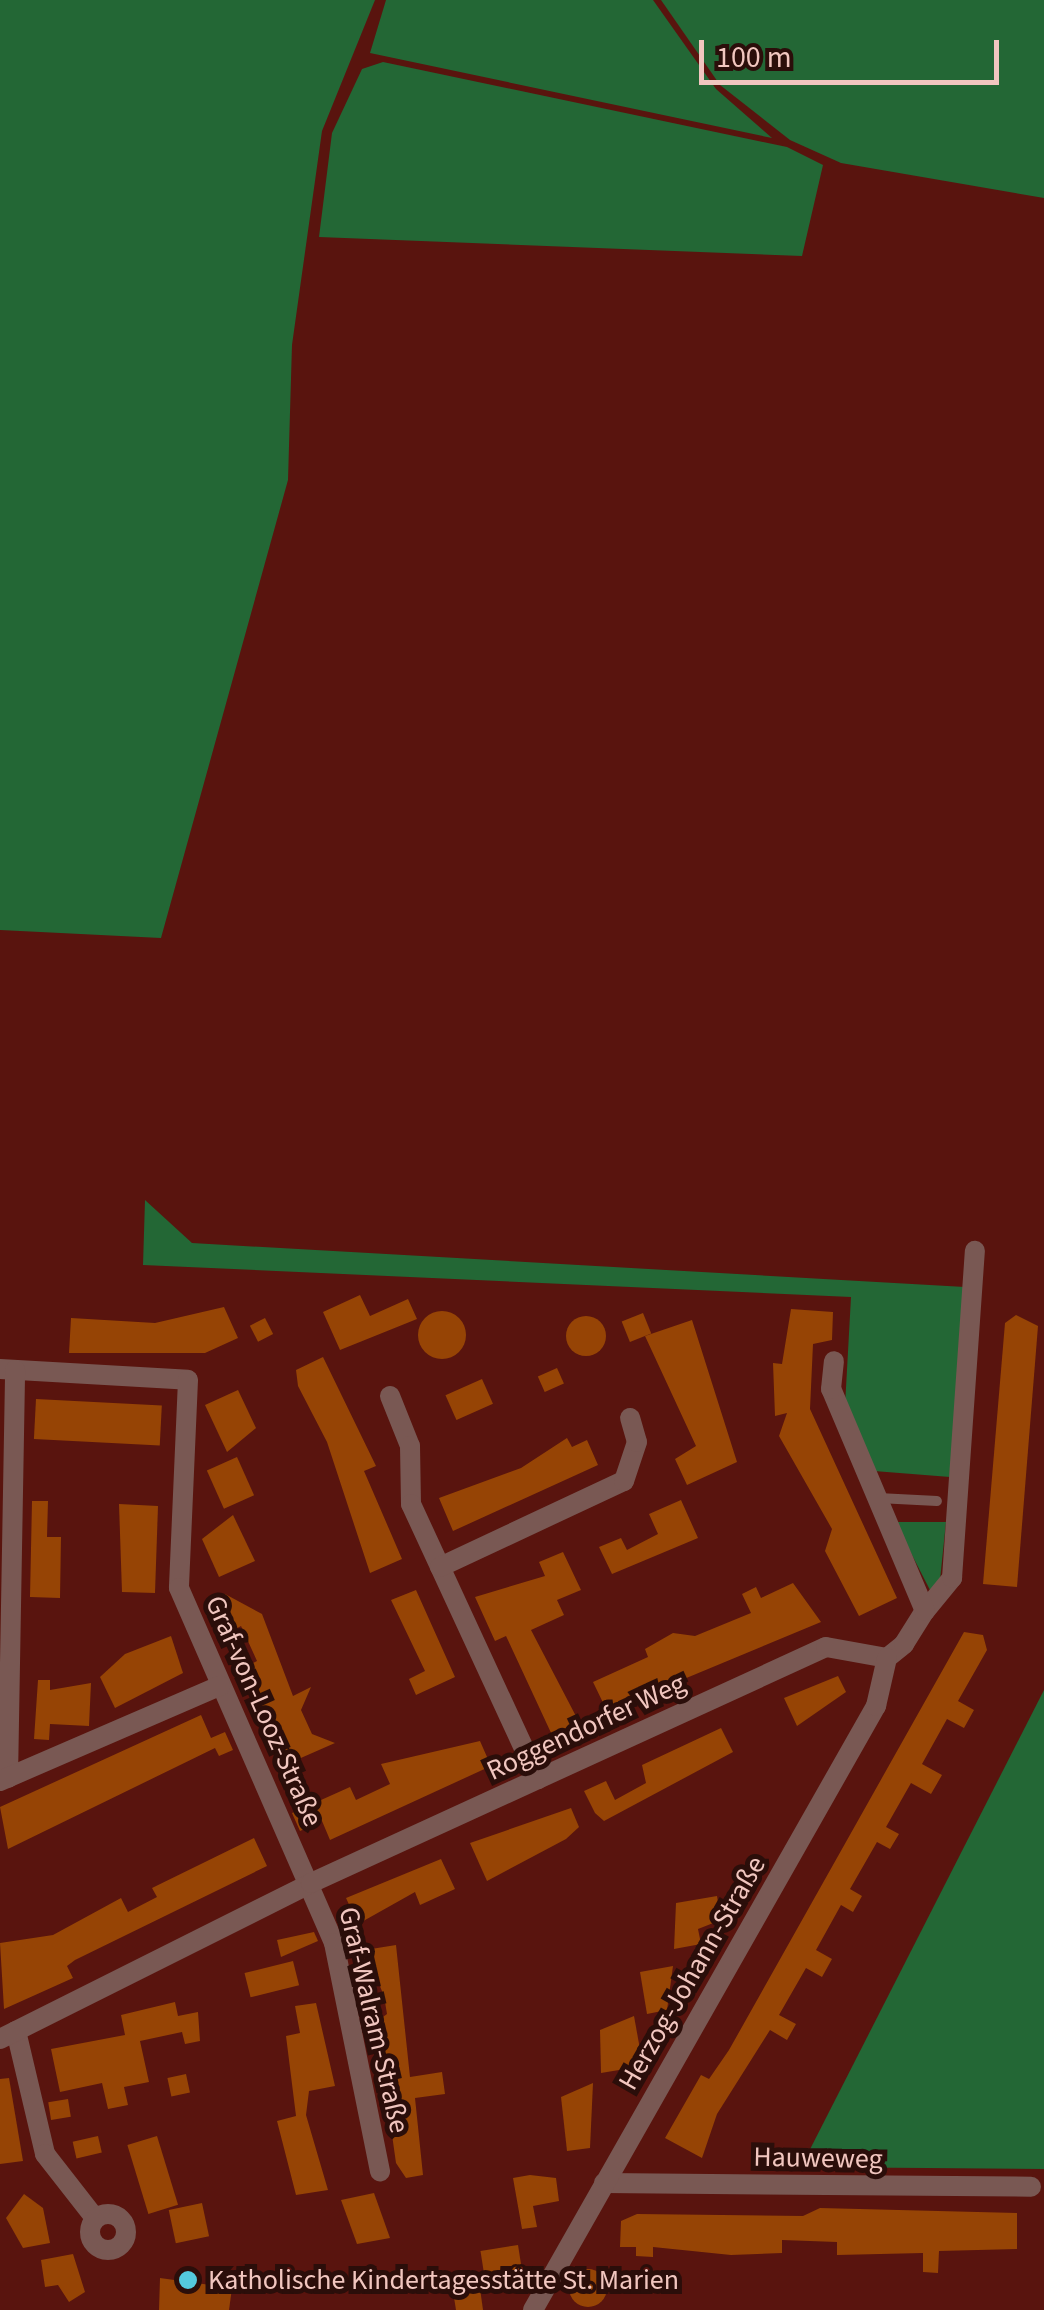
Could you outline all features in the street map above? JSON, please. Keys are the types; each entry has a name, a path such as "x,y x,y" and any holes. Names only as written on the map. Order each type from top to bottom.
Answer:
{"street":[{"path":"886,1658 952,1578 975,1250"},
{"path":"834,1360 831,1389 925,1611"},
{"path":"7,1369 4,1780 220,1686"},
{"name":"Graf-von-Looz-Straße","path":"7,1369 188,1380 179,1588 220,1686 312,1882"},
{"path":"390,1396 410,1446 411,1504 538,1779"},
{"path":"440,1567 624,1481 638,1442 630,1418"},
{"name":"Roggendorfer Weg","path":"95,2218 44,2154 8,2035 312,1882 826,1647 886,1658"},
{"name":"Herzog-Johann-Straße","path":"533,2310 876,1706 886,1658"},
{"name":"Graf-Walram-Straße","path":"312,1882 334,1943 380,2171"},
{"name":"Hauweweg","path":"604,2183 1032,2187"}],"lane":[{"path":"875,1498 937,1501"}],"green space":[{"path":"0,0 375,0 322,131 292,345 288,480 161,938 0,930"},
{"path":"386,0 653,0 716,89 772,138 370,53"},
{"path":"661,0 1044,0 1044,198 841,163 790,140 720,85"},
{"path":"383,62 787,147 823,165 802,256 319,237 332,133 362,69"},
{"path":"145,1200 192,1243 965,1287 950,1477 874,1471 845,1406 851,1297 143,1265"},
{"path":"895,1522 946,1522 940,1580 930,1590"},
{"path":"1044,1690 1044,2169 801,2167"}],"building":[{"path":"360,1295 370,1316 408,1299 417,1319 340,1350 323,1312"},
{"path":"224,1307 238,1338 205,1353 69,1353 71,1318 155,1323"},
{"path":"791,1309 833,1312 832,1340 813,1344 810,1409 897,1598 859,1616 825,1551 832,1529 779,1436 787,1413 775,1416 773,1363 782,1364"},
{"path":"442,1311 459,1318 466,1335 459,1352 442,1359 425,1352 418,1335 425,1318"},
{"path":"643,1313 651,1333 630,1342 622,1322"},
{"path":"1016,1315 1038,1326 1017,1587 983,1584 1005,1323"},
{"path":"586,1316 600,1322 606,1336 600,1350 586,1356 572,1350 566,1336 572,1322"},
{"path":"265,1318 273,1334 258,1342 250,1326"},
{"path":"692,1320 737,1462 687,1485 675,1459 696,1446 645,1336"},
{"path":"323,1357 376,1466 364,1471 402,1559 370,1573 327,1442 298,1386 296,1370"},
{"path":"557,1368 564,1384 545,1392 538,1377"},
{"path":"482,1379 493,1404 456,1420 445,1395"},
{"path":"238,1390 256,1428 227,1452 205,1405"},
{"path":"36,1399 162,1406 160,1446 34,1439"},
{"path":"567,1438 572,1447 587,1440 598,1465 453,1531 439,1498 521,1468"},
{"path":"237,1457 254,1495 224,1509 207,1470"},
{"path":"681,1500 698,1538 612,1574 599,1547 621,1538 627,1550 658,1534 649,1514"},
{"path":"32,1501 48,1501 47,1537 61,1537 60,1598 30,1597"},
{"path":"119,1504 158,1506 155,1593 122,1592"},
{"path":"233,1515 255,1561 219,1577 202,1539"},
{"path":"563,1552 581,1590 557,1600 564,1615 531,1630 579,1722 552,1735 506,1636 495,1641 475,1597 545,1576 539,1562"},
{"path":"793,1583 821,1622 607,1711 593,1682 648,1657 645,1649 673,1633 695,1636 751,1613 742,1594 756,1587 761,1598"},
{"path":"416,1590 455,1677 416,1695 409,1679 425,1671 391,1600"},
{"path":"225,1594 262,1614 293,1696 311,1687 301,1710 312,1734 335,1743 294,1761 300,1774 285,1781 241,1669 257,1661 241,1626 226,1634 216,1616"},
{"path":"964,1632 983,1635 987,1650 958,1701 974,1710 964,1728 947,1719 922,1764 942,1775 931,1794 911,1783 886,1827 899,1834 890,1849 877,1842 850,1889 862,1896 853,1912 841,1905 816,1950 832,1959 822,1977 806,1968 779,2015 796,2024 787,2040 770,2030 717,2114 702,2158 665,2138 701,2075 709,2079 729,2050"},
{"path":"171,1636 183,1673 115,1708 100,1677 125,1654"},
{"path":"838,1676 846,1692 797,1726 784,1698"},
{"path":"38,1680 50,1680 50,1690 91,1683 89,1726 50,1724 49,1740 34,1739"},
{"path":"201,1715 211,1738 225,1732 233,1750 219,1756 215,1748 8,1849 0,1807"},
{"path":"721,1728 733,1752 604,1821 595,1813 584,1791 606,1781 615,1800 646,1783 642,1765"},
{"path":"480,1741 491,1766 330,1840 322,1821 300,1831 292,1813 350,1787 356,1800 390,1784 381,1764"},
{"path":"571,1808 579,1827 566,1839 487,1881 470,1843"},
{"path":"254,1838 267,1866 75,1960 67,1966 73,1978 4,2009 0,1943 53,1935 121,1898 128,1912 157,1897 152,1888"},
{"path":"441,1859 455,1889 420,1905 415,1892 358,1924 346,1898"},
{"path":"717,1896 721,1920 698,1929 701,1944 674,1949 676,1903"},
{"path":"314,1932 318,1941 281,1957 277,1940"},
{"path":"396,1945 410,2077 442,2072 445,2094 415,2098 423,2175 406,2178 396,2163 376,2022 387,2014 384,1996 365,1950"},
{"path":"293,1961 299,1985 251,1997 244,1973"},
{"path":"673,1966 667,2010 647,2014 640,1972"},
{"path":"175,2002 178,2016 198,2012 200,2041 185,2044 182,2032 140,2041 149,2082 124,2087 128,2105 108,2109 102,2083 60,2092 51,2049 125,2035 121,2015"},
{"path":"316,2003 335,2086 309,2091 306,2115 328,2190 296,2195 277,2121 296,2116 286,2036 300,2033 295,2006"},
{"path":"634,2016 643,2066 601,2073 600,2030"},
{"path":"186,2074 190,2093 171,2097 167,2078"},
{"path":"9,2078 23,2161 0,2164 0,2079"},
{"path":"593,2083 590,2148 567,2151 561,2097"},
{"path":"68,2099 71,2117 51,2120 48,2102"},
{"path":"98,2136 102,2153 76,2158 73,2142"},
{"path":"157,2136 178,2205 148,2214 127,2145"},
{"path":"513,2178 556,2178 559,2201 533,2206 537,2227 522,2229"},
{"path":"374,2193 390,2238 357,2244 341,2200"},
{"path":"24,2194 43,2208 50,2243 23,2248 6,2218"},
{"path":"202,2203 209,2236 176,2243 169,2210"},
{"path":"820,2208 1017,2213 1017,2249 939,2251 938,2273 923,2272 923,2253 837,2255 837,2242 782,2240 782,2253 731,2255 653,2247 653,2257 636,2256 636,2247 620,2247 621,2221 637,2214 803,2216"},
{"path":"518,2245 522,2269 484,2275 480,2251"},
{"path":"73,2254 85,2292 69,2302 58,2285 45,2287 41,2260"},
{"path":"588,2269 601,2275 607,2288 601,2301 588,2307 575,2301 569,2288 575,2275"},
{"path":"160,2278 232,2288 229,2310 159,2310"},
{"path":"479,2281 483,2310 456,2310 452,2285"}],"place":[{"name":"Katholische Kindertagesstätte St. Marien","path":"188,2280"}]}
